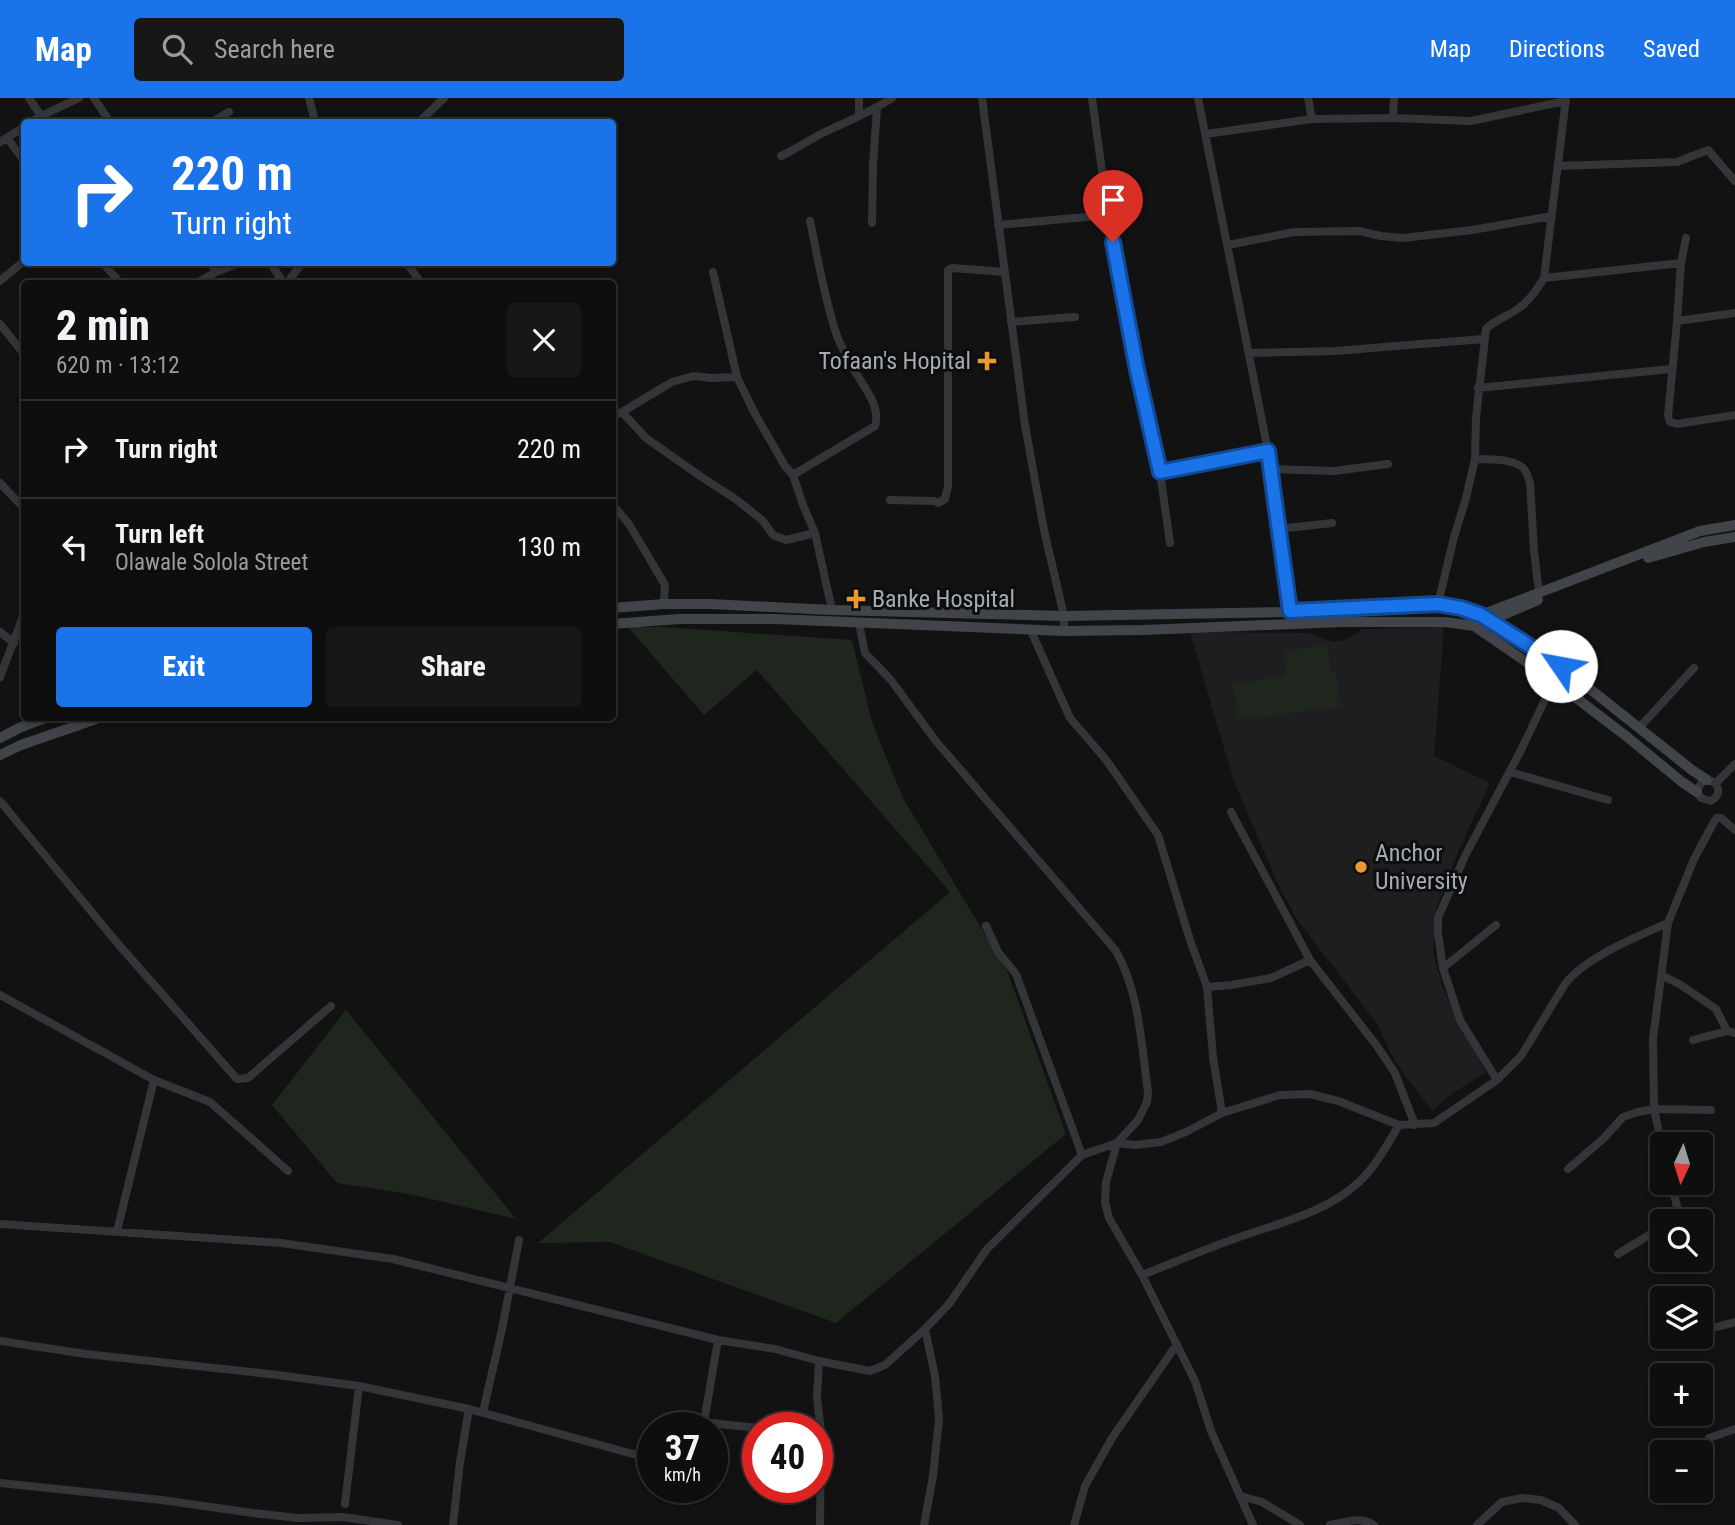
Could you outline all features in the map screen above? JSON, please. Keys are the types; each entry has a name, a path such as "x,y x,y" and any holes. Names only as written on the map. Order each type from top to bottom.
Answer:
{"street":[{"path":"29,98 41,116"},
{"path":"36,119 79,98"},
{"path":"94,98 108,119"},
{"path":"309,98 314,119"},
{"path":"422,119 444,98"},
{"path":"859,98 859,115"},
{"path":"781,156 892,98"},
{"path":"982,98 1025,425 1044,530 1064,616 1064,631"},
{"path":"1092,98 1108,215 1137,370 1160,472 1170,544"},
{"path":"1198,98 1268,451 1290,611"},
{"path":"1308,98 1312,119"},
{"path":"1393,118 1394,98"},
{"path":"1206,134 1312,119 1471,121 1565,99 1544,278 1528,301 1488,327 1478,388 1475,459 1438,604"},
{"path":"872,223 877,108"},
{"path":"217,119 229,112"},
{"path":"21,129 4,141 21,158"},
{"path":"1558,166 1677,162 1708,150 1735,181"},
{"path":"998,225 1108,215"},
{"path":"1228,245 1293,232 1359,230 1403,238 1472,230 1552,216"},
{"path":"793,475 875,426 877,417 875,406 854,372 836,334 810,221"},
{"path":"1686,238 1681,263 1668,416 1670,422 1677,424 1735,415"},
{"path":"1544,278 1681,263"},
{"path":"0,281 21,264"},
{"path":"105,266 118,280"},
{"path":"212,266 216,272"},
{"path":"202,280 232,266"},
{"path":"288,280 300,266"},
{"path":"890,500 938,503 945,499 948,486 948,270 952,268 1004,272"},
{"path":"713,272 737,377 754,412 793,475 815,533 832,610"},
{"path":"1677,321 1735,313"},
{"path":"1011,322 1075,317"},
{"path":"0,324 21,350"},
{"path":"1249,353 1335,351 1485,340"},
{"path":"1478,388 1671,369"},
{"path":"616,414 672,382 693,376 737,377"},
{"path":"622,412 646,438 737,500 763,521 773,535 786,540 815,533"},
{"path":"1160,472 1268,451"},
{"path":"1475,459 1505,461 1523,467 1527,474 1539,593"},
{"path":"1270,469 1334,471 1388,464"},
{"path":"0,483 21,504"},
{"path":"616,509 629,524 665,585 664,604"},
{"path":"1279,529 1332,523"},
{"path":"1485,618 1539,593 1700,531 1735,525"},
{"path":"1485,618 1645,559 1704,542 1735,537"},
{"path":"616,608 710,604 1064,616 1290,611 1438,604 1461,608 1485,618 1561,666 1692,770 1711,781 1718,787 1719,793 1711,801 1701,798 1626,736 1474,626 1445,622 1342,622 1143,630 1031,631 775,619 679,619 616,624"},
{"path":"0,677 21,623"},
{"path":"859,623 866,653 891,680 935,740 1116,951 1128,976 1136,1005 1148,1092 1138,1120 1116,1143 1106,1182 1105,1202 1109,1218 1142,1275 1195,1381 1211,1431 1254,1525"},
{"path":"1031,631 1070,718 1107,761 1158,835 1207,987 1213,1057 1222,1113"},
{"path":"0,632 14,643"},
{"path":"1639,728 1694,668"},
{"path":"1497,1080 1461,1020 1443,968 1437,926 1440,911 1465,856 1510,772 1553,681"},
{"path":"0,738 36,721"},
{"path":"0,755 90,721"},
{"path":"1697,792 1701,783 1711,781 1735,764"},
{"path":"1510,772 1608,800"},
{"path":"0,801 119,945 237,1079 248,1078 331,1006"},
{"path":"1711,801 1717,818"},
{"path":"1231,812 1310,960 1395,1073 1415,1125"},
{"path":"1717,818 1721,818 1735,830"},
{"path":"1659,1132 1654,1109 1653,1039 1668,923 1694,859 1717,818"},
{"path":"0,1224 281,1243 348,1251 393,1259 718,1340 775,1349 870,1371 876,1370 925,1329 949,1304 987,1249 1082,1155 1116,1143 1136,1145 1161,1142 1222,1113 1280,1095 1310,1094 1338,1101 1399,1125 1434,1123 1497,1080 1521,1055 1573,974 1623,942 1668,923"},
{"path":"1443,968 1496,925"},
{"path":"986,926 998,952 1016,974 1082,1155"},
{"path":"1207,987 1271,978 1310,960"},
{"path":"1661,975 1716,1009 1731,1032 1693,1040"},
{"path":"0,995 154,1080 210,1102 288,1171"},
{"path":"117,1231 154,1080"},
{"path":"1568,1169 1623,1118 1654,1109 1712,1110"},
{"path":"1142,1275 1311,1212 1335,1200 1359,1182 1378,1161 1399,1125"},
{"path":"1618,1254 1650,1234"},
{"path":"483,1412 519,1240"},
{"path":"1713,1328 1735,1322"},
{"path":"924,1525 939,1419 935,1376 925,1329"},
{"path":"0,1340 86,1354 359,1386 483,1412 637,1455"},
{"path":"706,1412 718,1340"},
{"path":"1074,1525 1085,1486 1105,1450 1177,1344"},
{"path":"818,1412 819,1361"},
{"path":"345,1504 359,1386"},
{"path":"453,1525 469,1409"},
{"path":"1709,1438 1735,1429"},
{"path":"0,1483 298,1518 343,1517 398,1525"},
{"path":"1240,1496 1262,1502 1300,1525"},
{"path":"1476,1525 1502,1502 1522,1498 1541,1500 1559,1508 1575,1525"},
{"path":"820,1503 820,1525"},
{"path":"1331,1525 1359,1519 1374,1525"}],"shaded area":[{"path":"628,627 852,640 872,722 903,798 1008,973 1066,1134 836,1323 610,1242 538,1243 950,892 757,670 704,715"},
{"name":"Anchor University","path":"1444,627 1434,756 1490,783 1458,852 1437,907 1433,953 1443,988 1486,1072 1453,1093 1432,1111 1395,1061 1377,1024 1296,918 1277,882 1234,782 1190,632 1310,633 1333,642 1345,640 1363,629"},
{"path":"1327,645 1331,672 1336,671 1340,707 1236,720 1237,705 1233,684 1286,676 1284,651"},
{"path":"346,1010 516,1219 409,1194 337,1183 272,1105"}],"place":[{"name":"Tofaan's Hopital","path":"987,361"},
{"name":"Banke Hospital","path":"856,599"},
{"name":"Anchor University","path":"1361,867"}],"route":[{"path":"1113,242 1137,370 1160,472 1268,451 1290,611 1438,604 1461,608 1481,615 1561,666"}]}
